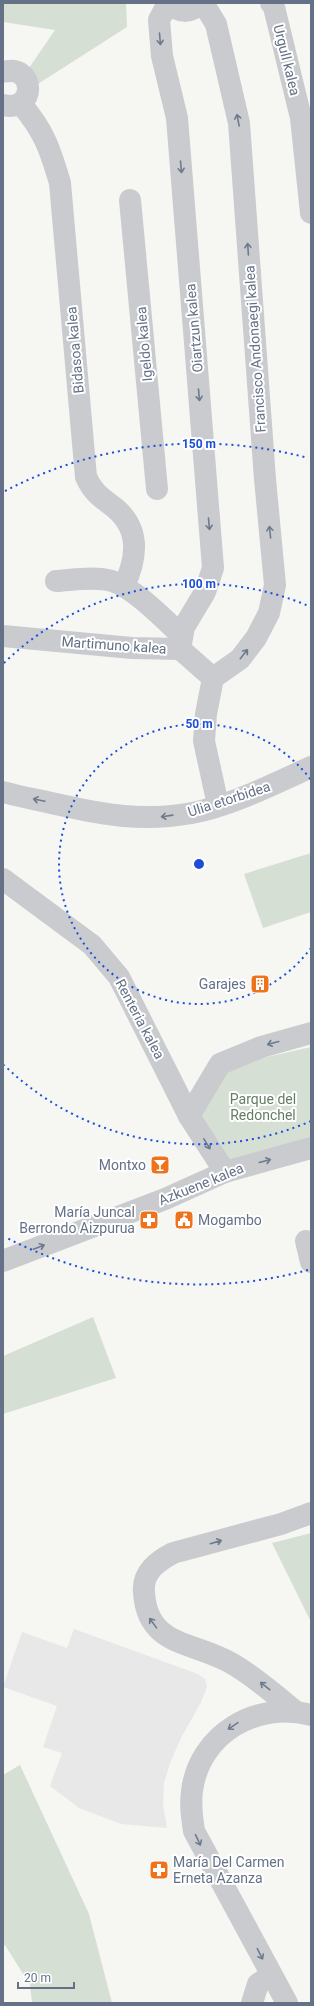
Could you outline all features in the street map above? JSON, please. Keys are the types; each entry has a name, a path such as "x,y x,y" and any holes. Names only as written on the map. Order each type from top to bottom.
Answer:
{"street":[{"path":"169,3 176,9 186,12 195,8 200,3"},
{"name":"Oiartzun kalea","path":"169,3 159,20 162,56 177,118 213,568 205,592 184,627 181,643"},
{"name":"Francisco Andonaegi kalea","path":"203,3 216,24 239,123 265,479 275,585 269,613 256,638 240,659 213,678"},
{"name":"Urgull kalea","path":"271,3 274,7 301,118 311,213"},
{"path":"3,72 16,71 27,80 29,88 27,96 12,105"},
{"name":"Bidasoa kalea","path":"12,105 35,120 49,146 60,183 86,477 96,495 115,509 129,523 133,537 134,554 131,570 124,586"},
{"name":"Igeldo kalea","path":"130,200 157,489"},
{"path":"56,581 98,579 111,580 124,586 161,616 181,643"},
{"name":"Martimuno kalea","path":"3,636 132,648 181,643 213,678"},
{"path":"213,678 206,714 204,741 218,805"},
{"name":"Ulia etorbidea","path":"3,792 106,815 140,818 159,817 193,813 218,805 260,790 311,767"},
{"name":"Renteria kalea","path":"3,879 92,945 119,977 189,1116 224,1172"},
{"path":"189,1116 220,1064 261,1047 311,1033"},
{"name":"Azkuene kalea","path":"3,1261 165,1199 224,1172 311,1148"},
{"path":"306,1241 311,1262"},
{"path":"303,1713 230,1662 174,1640 153,1625 144,1607 143,1586 148,1572 158,1561 173,1553 281,1524 311,1513"},
{"path":"287,2003 283,1993 271,1975 194,1831 191,1810 192,1791 203,1756 213,1743 228,1729 242,1720 260,1714 279,1711 303,1713"},
{"path":"252,2003 258,1984 271,1975"}],"shaded area":[{"path":"74,1629 198,1674 205,1679 207,1687 201,1702 182,1736 170,1763 164,1783 163,1804 167,1828 121,1824 79,1808 50,1786 62,1753 43,1747 57,1706 3,1687 22,1632 67,1648"}],"green space":[{"path":"3,3 126,3 127,27 30,89 29,68 55,30 3,22"},
{"path":"311,853 311,912 263,928 244,874"},
{"name":"Parque del Redonchel","path":"311,1047 311,1144 227,1166 195,1116 223,1072 253,1060"},
{"path":"93,1317 116,1378 3,1414 3,1356"},
{"path":"311,1533 311,1622 272,1543"},
{"path":"20,1765 89,1914 112,2003 32,2003 30,1985 5,1945 3,1946 3,1775"}],"place":[{"name":"Garajes","path":"260,984"},
{"name":"Montxo","path":"160,1165"},
{"name":"María Juncal Berrondo Aizpurua","path":"149,1220"},
{"name":"Mogambo","path":"184,1220"},
{"name":"María Del Carmen Erneta Azanza","path":"159,1870"}]}
